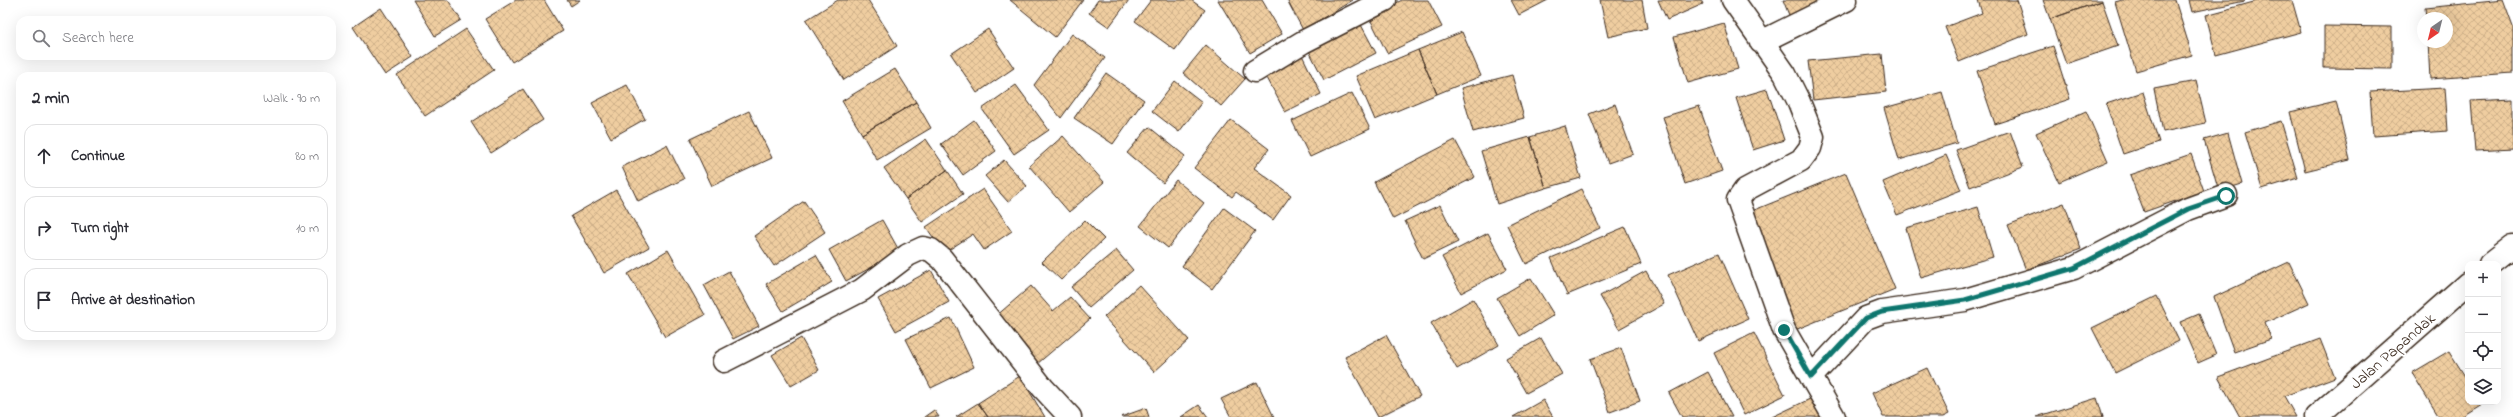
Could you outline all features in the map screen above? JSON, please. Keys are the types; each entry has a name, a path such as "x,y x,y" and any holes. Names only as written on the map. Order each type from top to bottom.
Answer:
{"street":[{"path":"1255,71 1303,42 1385,0"},
{"path":"1734,0 1761,42 1785,74 1799,102 1813,136 1810,148 1801,160 1745,190 1738,200 1784,330 1834,417"},
{"path":"1761,42 1846,0"},
{"path":"1811,377 1866,318 1882,312 1965,300 2074,268 2188,209 2226,196"},
{"path":"2494,261 2513,246"},
{"path":"724,361 862,290 908,255 923,248 931,250 942,259 1043,388 1070,417"},
{"name":"Jalan Papandak","path":"2316,417 2465,286"}],"building":[{"path":"413,0 448,0 461,20 435,36"},
{"path":"516,0 544,0 563,31 512,62 485,19"},
{"path":"567,0 580,0 571,6"},
{"path":"838,0 868,0 897,46 844,80 806,20"},
{"path":"1010,0 1083,0 1055,37"},
{"path":"1098,0 1129,0 1109,27 1089,13"},
{"path":"1151,0 1191,0 1205,10 1175,50 1135,21"},
{"path":"1218,0 1262,0 1282,34 1250,53"},
{"path":"1287,0 1353,0 1303,30"},
{"path":"1402,0 1428,0 1442,27 1387,53 1369,17"},
{"path":"1511,0 1548,0 1519,15"},
{"path":"1600,0 1642,0 1647,28 1608,37"},
{"path":"1658,0 1701,0 1703,4 1667,20"},
{"path":"1783,0 1835,0 1791,20"},
{"path":"1978,0 2017,0 2028,34 1959,62 1945,27 1982,13"},
{"path":"2043,0 2102,0 2102,1 2050,19"},
{"path":"2122,0 2175,0 2192,55 2136,71 2115,2"},
{"path":"2189,0 2245,0 2245,1 2192,12"},
{"path":"2261,0 2292,0 2301,32 2216,55 2206,15"},
{"path":"2503,0 2513,27 2513,73 2430,79 2428,48 2453,48 2453,12 2425,12 2425,8"},
{"path":"2102,1 2118,46 2066,64 2050,19"},
{"path":"381,8 413,57 385,75 353,27"},
{"path":"1359,21 1376,53 1324,80 1307,47"},
{"path":"1724,23 1738,69 1688,83 1674,37"},
{"path":"2324,26 2392,27 2392,69 2324,68"},
{"path":"466,29 494,70 425,116 397,75"},
{"path":"988,29 1014,68 977,93 951,54"},
{"path":"1462,32 1481,76 1437,94 1418,50"},
{"path":"1072,34 1105,58 1061,118 1034,85"},
{"path":"1206,45 1245,79 1221,106 1183,73"},
{"path":"2053,46 2070,99 1995,124 1977,71"},
{"path":"1418,50 1437,94 1375,120 1356,76"},
{"path":"1882,54 1886,92 1813,100 1808,61"},
{"path":"1302,55 1321,94 1285,112 1265,74"},
{"path":"895,69 916,102 862,134 842,101"},
{"path":"1106,73 1144,100 1113,144 1074,118"},
{"path":"1512,75 1524,118 1473,132 1461,88"},
{"path":"1175,81 1202,102 1179,132 1152,111"},
{"path":"2196,81 2206,123 2163,132 2154,89"},
{"path":"627,85 645,119 611,138 592,103"},
{"path":"1016,85 1049,130 1014,154 982,109"},
{"path":"2445,88 2448,131 2373,136 2370,92"},
{"path":"523,89 543,120 491,153 471,122"},
{"path":"1767,89 1784,140 1753,150 1736,98"},
{"path":"1942,92 1957,143 1899,160 1884,108"},
{"path":"2143,92 2159,142 2123,154 2106,104"},
{"path":"1352,93 1370,129 1310,157 1292,121"},
{"path":"2513,99 2513,149 2475,151 2471,101"},
{"path":"2336,101 2350,160 2305,171 2290,112"},
{"path":"916,102 931,128 877,160 862,134"},
{"path":"1615,104 1633,154 1608,163 1589,114"},
{"path":"1699,106 1722,171 1685,184 1663,117"},
{"path":"749,111 772,158 712,186 690,139"},
{"path":"2086,111 2108,161 2059,182 2036,133"},
{"path":"974,120 996,151 963,175 941,144"},
{"path":"1231,120 1269,149 1254,168 1291,195 1273,220 1236,192 1232,197 1194,168"},
{"path":"2281,121 2298,178 2262,189 2245,132"},
{"path":"1565,126 1581,178 1546,188 1530,137"},
{"path":"1149,127 1185,156 1163,183 1127,153"},
{"path":"2010,131 2023,167 1970,187 1956,150"},
{"path":"2228,133 2242,184 2219,191 2204,140"},
{"path":"1063,136 1104,182 1069,212 1029,166"},
{"path":"1530,137 1546,188 1497,204 1481,151"},
{"path":"926,139 947,170 906,199 884,168"},
{"path":"1455,140 1475,177 1393,219 1374,182"},
{"path":"667,145 684,179 638,201 622,167"},
{"path":"2191,154 2204,191 2144,212 2130,175"},
{"path":"1946,155 1961,190 1897,215 1883,182"},
{"path":"1004,160 1027,186 1008,202 985,176"},
{"path":"947,170 963,194 922,222 906,199"},
{"path":"1846,173 1895,289 1795,330 1747,213"},
{"path":"1176,180 1204,203 1168,248 1140,226"},
{"path":"983,189 1012,231 984,250 973,234 944,253 926,227"},
{"path":"1581,189 1600,228 1526,264 1507,225"},
{"path":"616,190 649,247 604,273 571,216"},
{"path":"804,201 825,232 774,266 754,236"},
{"path":"2064,203 2081,249 2026,270 2008,225"},
{"path":"1440,205 1458,242 1423,259 1405,221"},
{"path":"1978,207 1993,257 1921,278 1906,228"},
{"path":"1224,208 1255,231 1212,289 1182,266"},
{"path":"882,220 900,252 846,281 829,250"},
{"path":"1085,220 1104,239 1061,280 1042,262"},
{"path":"1625,227 1641,264 1567,295 1551,258"},
{"path":"1488,233 1507,269 1461,293 1442,257"},
{"path":"668,250 705,315 665,337 628,274"},
{"path":"1116,250 1133,270 1089,308 1071,287"},
{"path":"1719,253 1748,319 1698,341 1668,275"},
{"path":"816,255 832,282 783,311 766,284"},
{"path":"2289,262 2309,303 2265,323 2271,339 2234,352 2214,297"},
{"path":"931,270 949,302 896,331 878,299"},
{"path":"729,271 759,326 733,339 704,285"},
{"path":"1646,271 1664,304 1619,329 1600,296"},
{"path":"1531,278 1554,315 1520,336 1497,298"},
{"path":"1139,285 1189,340 1154,372 1104,317"},
{"path":"1031,286 1053,311 1070,297 1090,319 1037,364 995,317"},
{"path":"2157,296 2179,341 2115,373 2092,328"},
{"path":"1473,299 1499,345 1457,369 1431,323"},
{"path":"2199,314 2216,355 2198,363 2180,322"},
{"path":"951,318 974,367 931,388 906,339"},
{"path":"1754,333 1785,395 1744,415 1714,353"},
{"path":"1386,335 1420,396 1378,417 1345,357"},
{"path":"801,338 819,370 791,386 772,355"},
{"path":"1541,338 1562,374 1526,393 1506,358"},
{"path":"2320,339 2335,377 2284,396 2296,417 2240,417 2218,377"},
{"path":"1621,348 1640,401 1610,412 1590,359"},
{"path":"2449,351 2465,376 2465,405 2480,405 2461,417 2439,417 2412,373"},
{"path":"1927,368 1949,414 1943,417 1883,417 1872,393"},
{"path":"1708,372 1732,417 1682,417 1669,393"},
{"path":"1020,376 1045,417 988,417 978,403"},
{"path":"1257,382 1274,417 1231,417 1221,399"},
{"path":"1814,397 1823,417 1772,417"},
{"path":"2097,398 2103,417 2036,417"},
{"path":"1543,400 1553,417 1513,417"},
{"path":"978,403 988,417 956,417"},
{"path":"1199,405 1208,417 1181,417"},
{"path":"1146,408 1149,417 1121,417"},
{"path":"934,410 939,417 924,417"}],"route":[{"path":"1784,330 1811,377 1845,338 1866,318 1882,312 1965,300 2074,268 2188,209 2226,196"}]}
